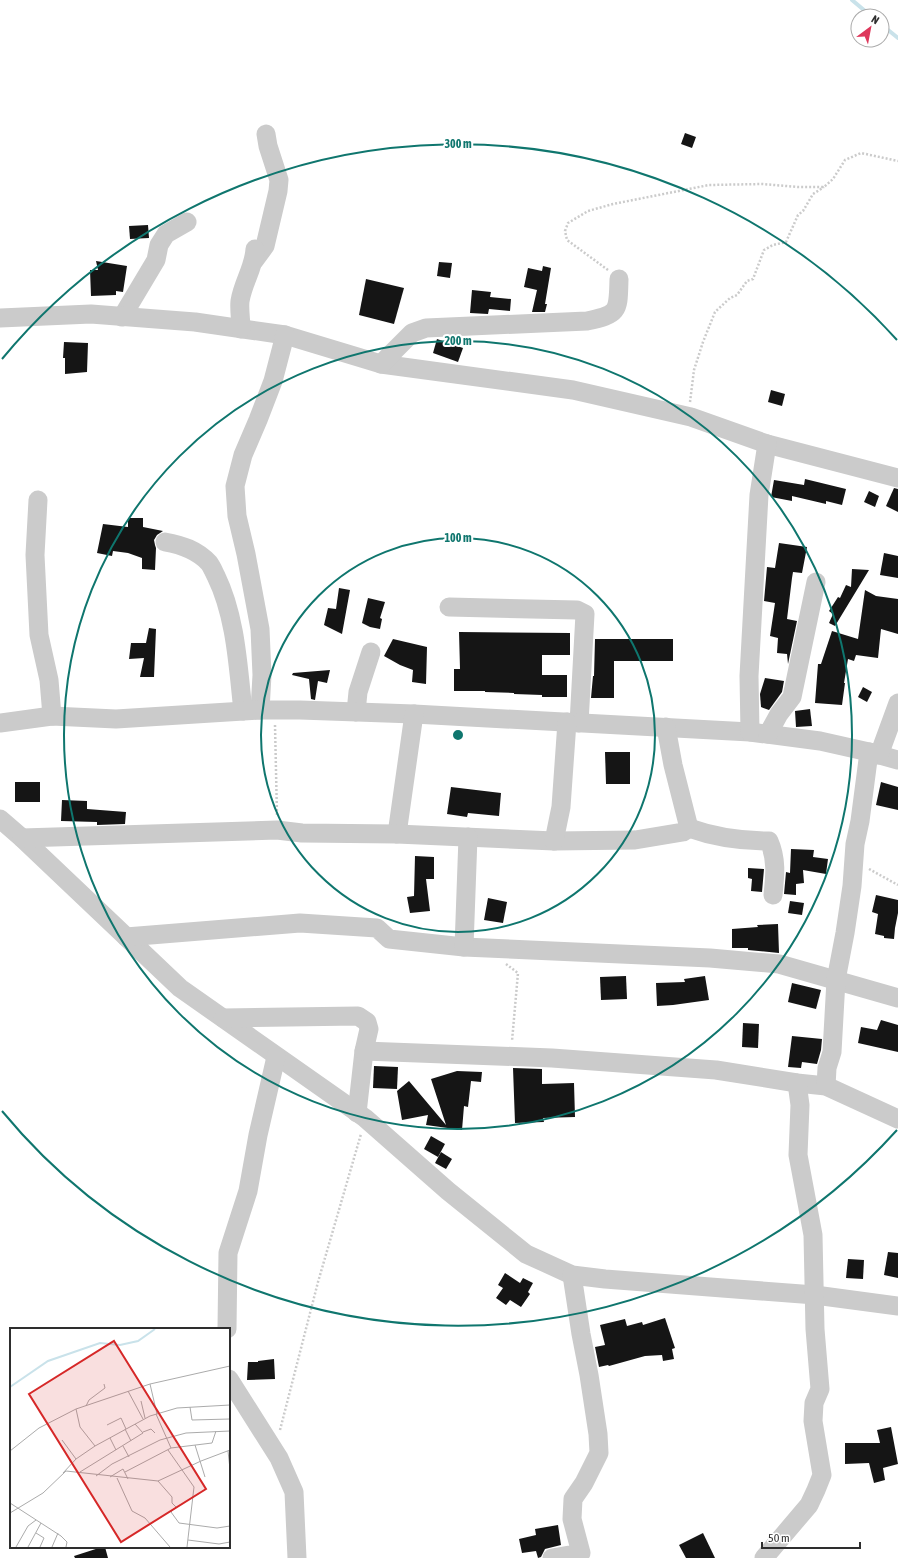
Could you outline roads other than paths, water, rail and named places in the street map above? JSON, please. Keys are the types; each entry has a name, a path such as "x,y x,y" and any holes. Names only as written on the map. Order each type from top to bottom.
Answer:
{"street":[{"path":"241,329 240,301 254,261 265,246 278,191 279,180 268,146 266,134"},
{"path":"122,317 156,260 159,245 166,234 187,222"},
{"path":"254,261 256,232"},
{"path":"382,364 412,333 426,328 587,321 608,316 615,310 618,301 619,279"},
{"path":"0,318 90,314 195,322 285,335 382,364 573,390 691,417 768,444 898,478"},
{"path":"259,711 262,675 260,629 246,554 237,516 235,486 243,454 273,381 285,335"},
{"path":"750,732 749,676 759,495 768,444"},
{"path":"38,500 34,555 39,635 49,680 52,716"},
{"path":"165,542 191,549 210,564 222,589 230,617 238,664 259,711"},
{"path":"768,734 779,714 792,697 816,582"},
{"path":"449,607 577,610 585,614 573,722 561,807 554,840"},
{"path":"356,712 358,692 371,652"},
{"path":"826,1086 827,1068 832,1052 836,980 852,886 854,856 887,754 898,703"},
{"path":"0,723 52,716 116,719 259,711 414,714 750,732 820,741 887,754"},
{"path":"397,834 414,714"},
{"path":"666,727 673,765 689,828"},
{"path":"0,819 22,838 180,988 361,1115 448,1191 526,1254 572,1275 605,1279 815,1295 898,1306"},
{"path":"22,838 277,830 302,833 397,834 554,840 635,840 683,832 689,828"},
{"path":"689,828 709,835 756,841 769,841 775,864 773,895"},
{"path":"464,946 468,837"},
{"path":"126,937 300,923 377,928 389,939 506,950 710,958 779,964 898,998"},
{"path":"223,1018 358,1016 367,1022 369,1028 364,1051 361,1115"},
{"path":"364,1051 552,1058 716,1070 797,1083 826,1086 898,1119"},
{"path":"228,1328 228,1253 248,1191 258,1135 276,1056"},
{"path":"764,1558 809,1505 822,1475 813,1421 814,1403 820,1389 815,1329 813,1235 798,1154 800,1105 797,1083"},
{"path":"552,1558 581,1553 572,1519 573,1499 584,1483 599,1453 595,1412 572,1275"},
{"path":"230,1381 279,1458 294,1492 297,1558"}],"waterway":[{"path":"852,0 862,8"},
{"path":"890,32 898,38"}]}
